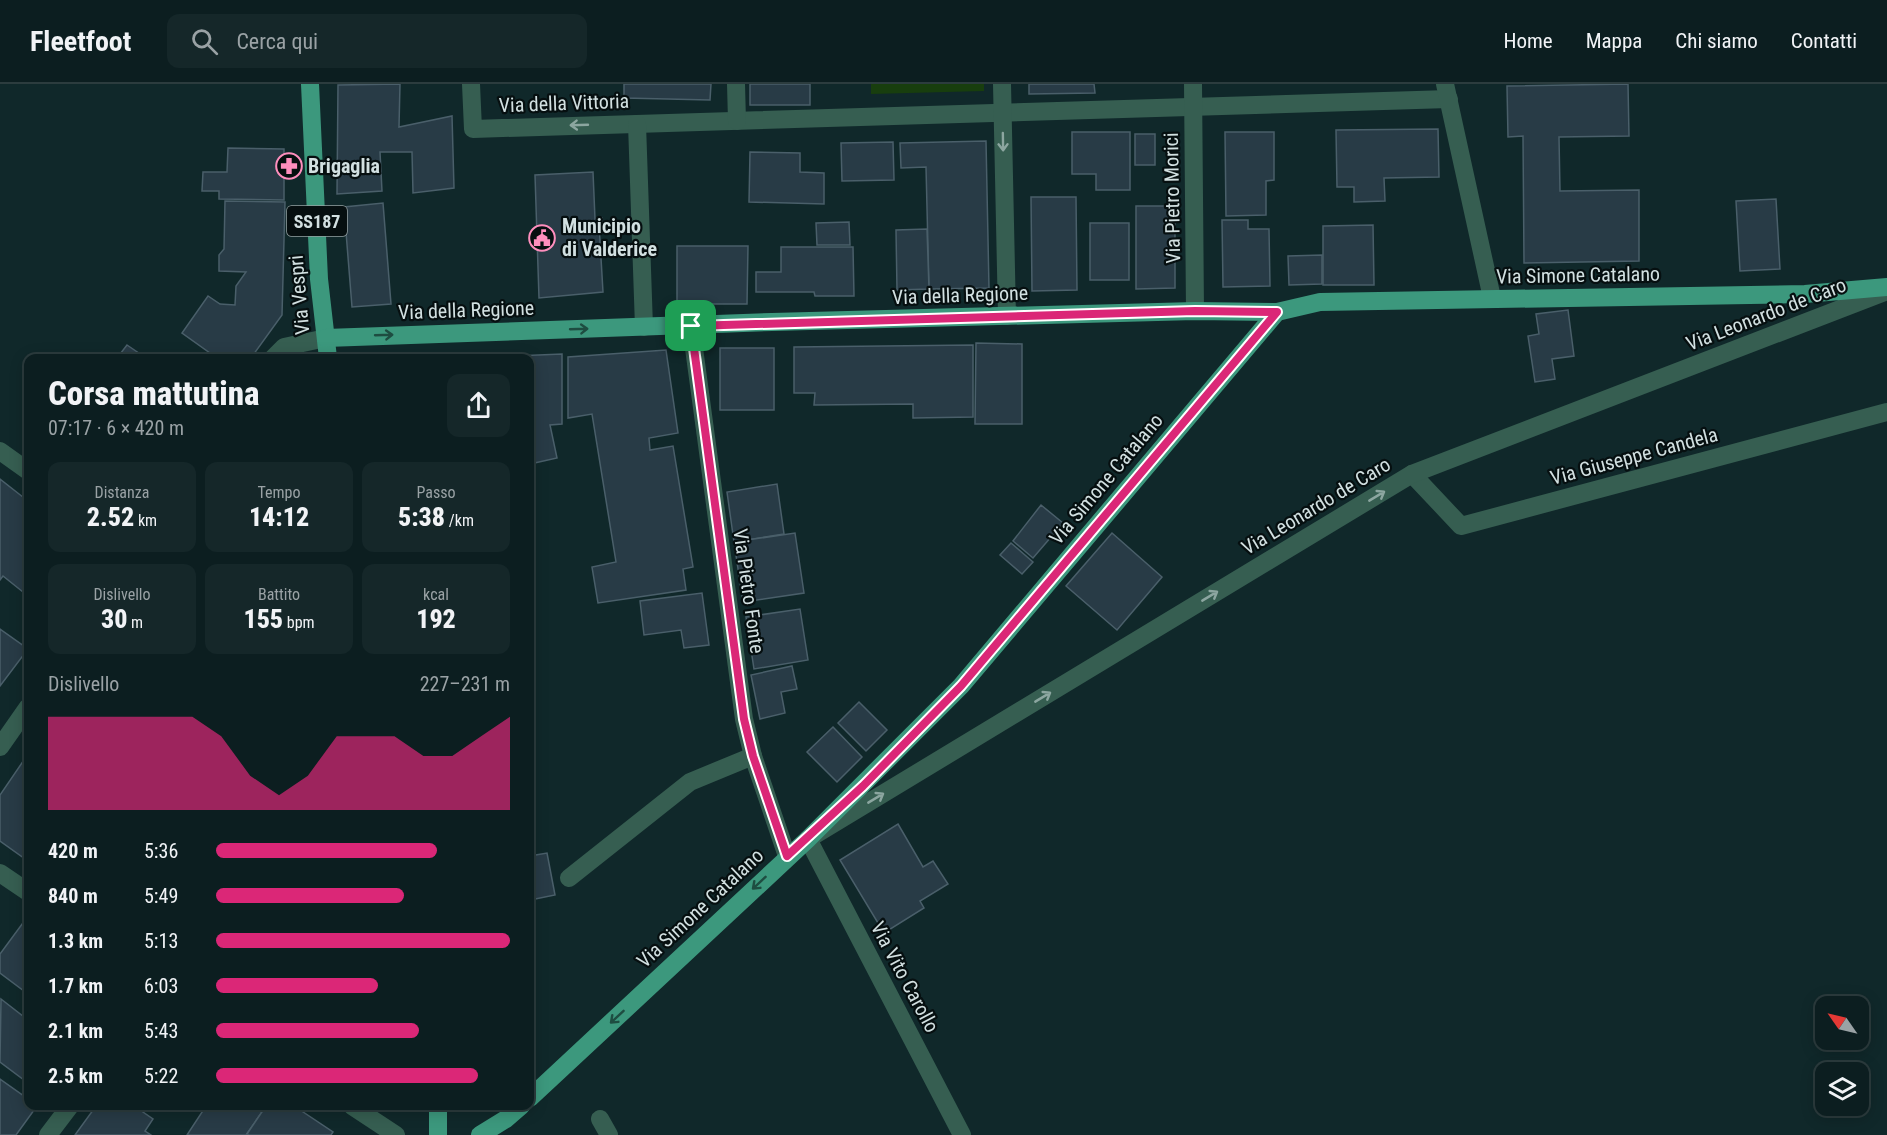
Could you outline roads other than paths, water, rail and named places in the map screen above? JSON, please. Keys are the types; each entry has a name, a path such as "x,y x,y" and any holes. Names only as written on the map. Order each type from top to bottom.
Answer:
{"main road":[{"name":"Via Vespri","path":"310,84 319,279 328,354"},
{"name":"Via Simone Catalano","path":"534,1094 787,856 808,839 961,686 1277,312 1320,302 1805,294 1887,289"},
{"name":"Via della Regione","path":"326,338 1007,316 1195,311 1277,312"},
{"path":"438,1110 438,1135"},
{"path":"480,1135 516,1110"}],"street":[{"name":"Via della Vittoria","path":"471,84 473,129 1193,107 1447,92"},
{"path":"736,84 737,121"},
{"path":"1002,84 1007,316"},
{"name":"Via Pietro Morici","path":"1193,84 1195,311"},
{"path":"1447,92 1492,298"},
{"path":"637,124 644,327"},
{"name":"Via Leonardo de Caro","path":"808,839 1412,474 1887,289"},
{"name":"Via Pietro Fonte","path":"691,326 744,719 753,756 787,856"},
{"path":"277,354 284,347 326,338"},
{"name":"Via Giuseppe Candela","path":"1412,474 1461,526 1887,412"},
{"path":"0,451 24,468"},
{"path":"0,747 24,713"},
{"path":"569,878 690,782 753,756"},
{"name":"Via Vito Carollo","path":"808,839 962,1135"},
{"path":"0,873 24,889"},
{"path":"48,1135 67,1110"},
{"path":"358,1110 396,1135"}],"place":[{"name":"Brigaglia","path":"289,166"},
{"name":"Municipio di Valderice","path":"542,238"}]}
